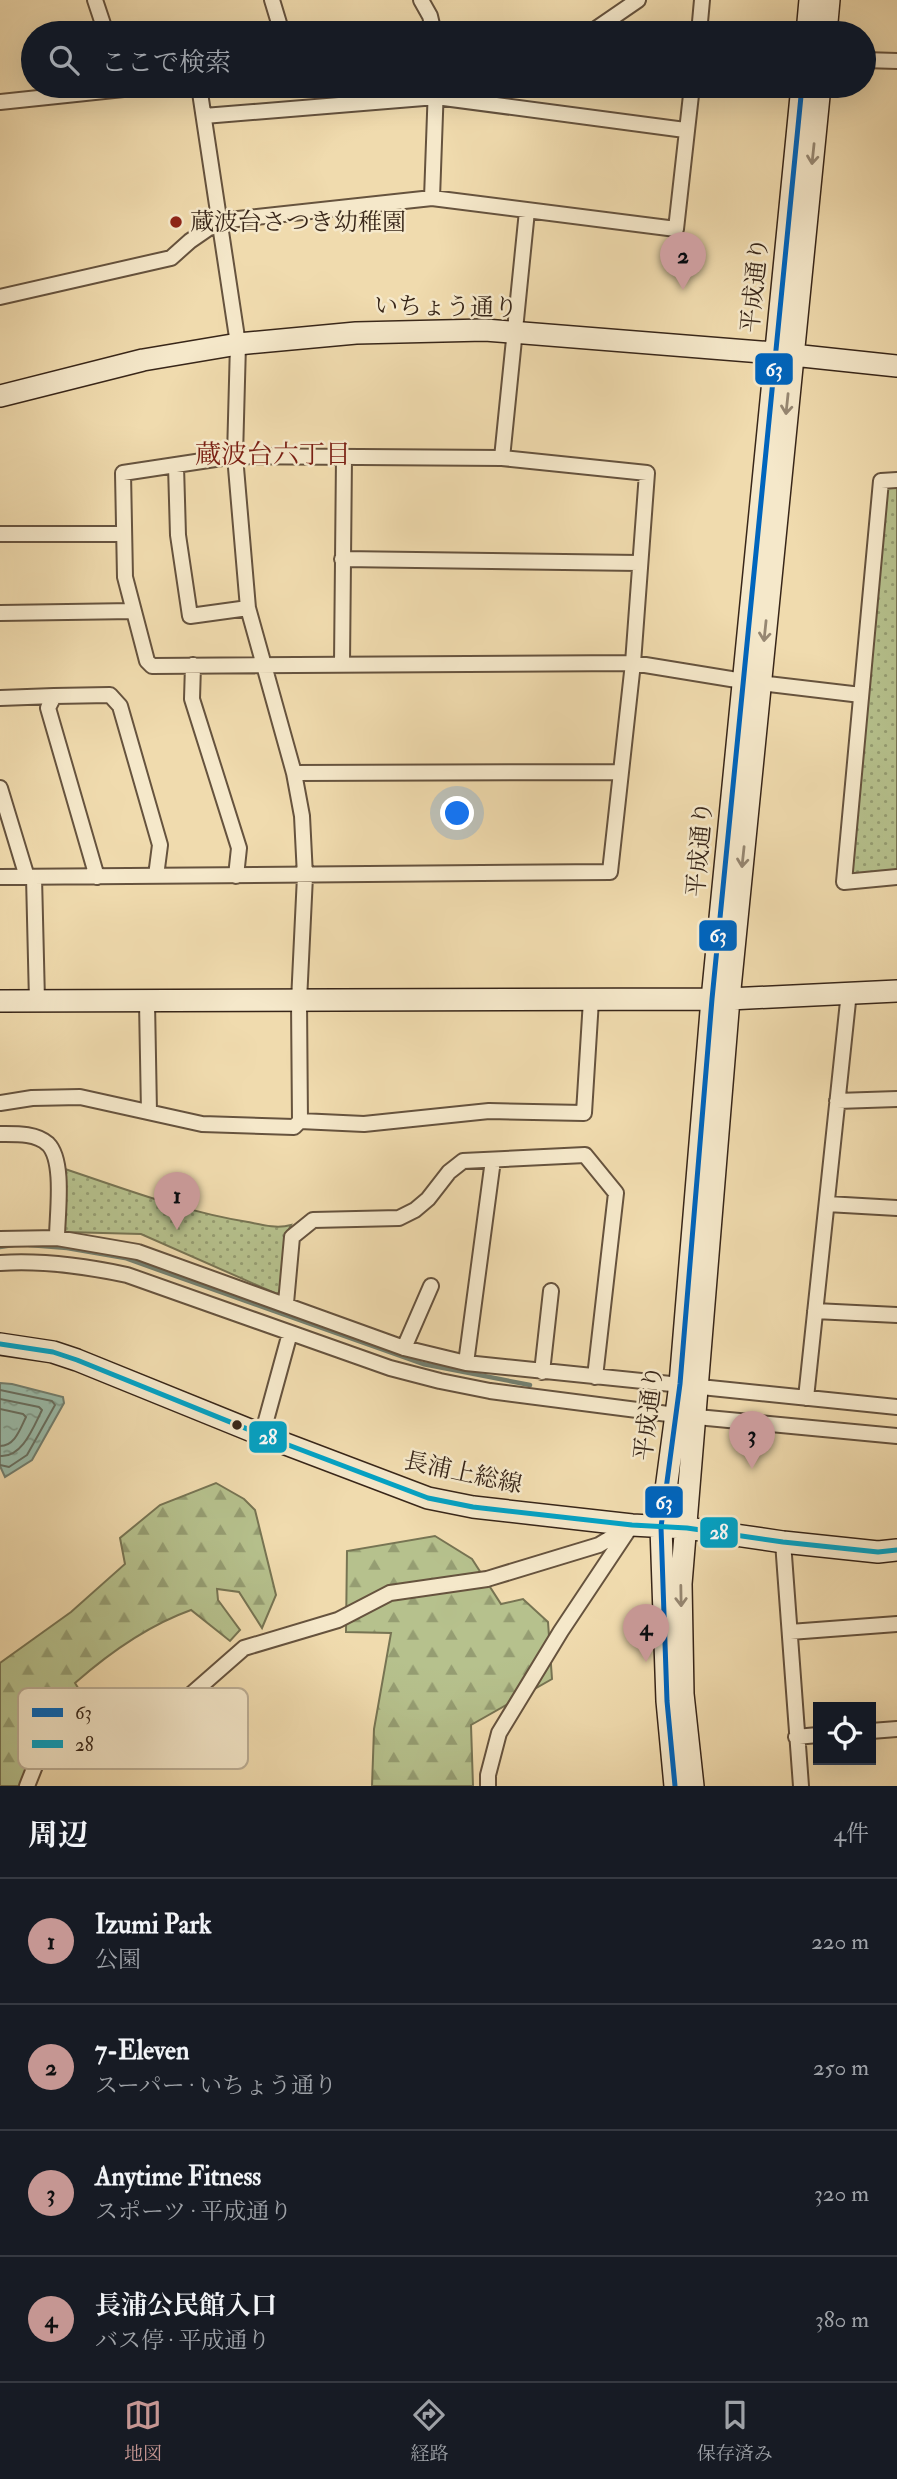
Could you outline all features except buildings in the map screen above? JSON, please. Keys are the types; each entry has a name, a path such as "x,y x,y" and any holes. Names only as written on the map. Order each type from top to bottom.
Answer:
{"street":[{"path":"96,0 102,21"},
{"path":"272,0 278,21"},
{"path":"421,0 431,21"},
{"path":"607,21 638,0"},
{"path":"700,21 702,0"},
{"path":"808,21 810,0"},
{"path":"827,21 829,0"},
{"path":"876,60 897,61"},
{"path":"0,102 33,98"},
{"path":"0,1103 32,1098 80,1097 202,1124 294,1128 300,1121 299,1001 304,876 302,816 294,773 248,608 235,456 238,344 201,98"},
{"path":"204,116 371,98"},
{"path":"432,198 436,98"},
{"path":"481,98 685,130"},
{"path":"0,297 171,258 219,221 432,198 676,229 690,98"},
{"name":"平成通り","path":"692,1786 683,1694 682,1642 681,1584 687,1528 685,1416 721,999 783,355 801,98"},
{"name":"平成通り","path":"783,355 818,98"},
{"path":"502,458 527,211"},
{"name":"いちょう通り","path":"0,396 143,360 238,344 356,332 485,330 897,366"},
{"path":"0,877 610,872 633,663 647,473 502,458 235,456 123,473 125,577 147,661 152,666 633,663 751,682 861,695"},
{"path":"342,664 344,457"},
{"path":"176,466 178,535 190,616 248,608"},
{"path":"897,480 881,481 844,881 897,877"},
{"path":"0,534 124,534"},
{"path":"342,559 639,563"},
{"path":"0,613 134,611"},
{"path":"193,665 192,699 239,848 236,876"},
{"path":"0,698 110,695 120,706 160,845 156,876"},
{"path":"54,696 48,708 97,877"},
{"path":"294,773 620,772"},
{"path":"0,788 30,877 37,1001"},
{"path":"0,1001 721,999 897,991"},
{"path":"806,1398 849,992"},
{"path":"300,1121 364,1124 489,1111 584,1113 591,1000"},
{"path":"147,1002 149,1112"},
{"path":"837,1101 897,1099"},
{"path":"0,1134 24,1133 47,1143 54,1153 58,1171 57,1238"},
{"path":"286,1303 292,1237 313,1220 399,1218 428,1199 456,1165 463,1161 585,1155 616,1193 596,1377"},
{"path":"466,1363 493,1160"},
{"path":"827,1204 897,1208"},
{"path":"0,1238 57,1238 138,1252 286,1303 404,1348 466,1363 897,1407"},
{"path":"0,1263 52,1263 127,1275 390,1368 490,1391 685,1416 897,1436"},
{"path":"404,1348 431,1286"},
{"path":"542,1372 551,1291"},
{"path":"815,1311 897,1315"},
{"path":"262,1435 296,1335 312,1313"},
{"name":"長浦上総線","path":"0,1345 53,1352 78,1360 262,1435 428,1498 473,1507 632,1525 687,1528 783,1542 878,1552 897,1550"},
{"name":"平成通り","path":"675,1786 667,1701 661,1527 685,1416"},
{"path":"198,1688 244,1648 338,1620 390,1593 487,1579 599,1545 632,1525"},
{"path":"488,1786 488,1775 499,1733 561,1631 632,1525"},
{"path":"783,1542 801,1786"},
{"path":"790,1632 897,1624"},
{"path":"876,1731 897,1729"},
{"path":"796,1737 813,1735"},
{"path":"27,1786 34,1769"}],"green space":[{"path":"881,481 897,481 897,877 844,882"},
{"path":"65,1169 155,1199 225,1218 270,1226 291,1225 285,1237 283,1289 277,1294 141,1234 65,1232"},
{"path":"216,1483 244,1499 255,1510 276,1595 262,1628 239,1592 217,1589 218,1600 240,1630 230,1641 191,1610 145,1632 115,1651 75,1683 78,1688 18,1688 18,1769 28,1769 24,1786 0,1786 0,1663 71,1612 125,1564 120,1538 160,1505"},
{"path":"435,1536 472,1559 501,1604 523,1599 548,1622 552,1679 471,1725 473,1786 372,1786 374,1729 391,1633 346,1632 347,1551"}],"water":[{"path":"0,1383 63,1397 64,1403 32,1460 5,1477 0,1466"}],"waterway":[{"path":"0,1247 13,1245"},
{"path":"29,1245 67,1248 125,1258 423,1364 530,1385"}],"transit line":[{"name":"63","path":"675,1786 667,1701 661,1527 680,1384 712,999 801,98"},
{"name":"28","path":"0,1344 53,1352 77,1360 262,1435 428,1498 473,1507 632,1525 687,1528 783,1542 878,1552 897,1550"}],"place":[{"name":"蔵波台さつき幼稚園","path":"176,222"},
{"name":"7-Eleven","path":"683,290"},
{"name":"Izumi Park","path":"177,1230"},
{"name":"Anytime Fitness","path":"752,1469"},
{"name":"長浦公民館入口","path":"646,1662"}],"district":[{"name":"蔵波台六丁目","path":"273,455"}]}
